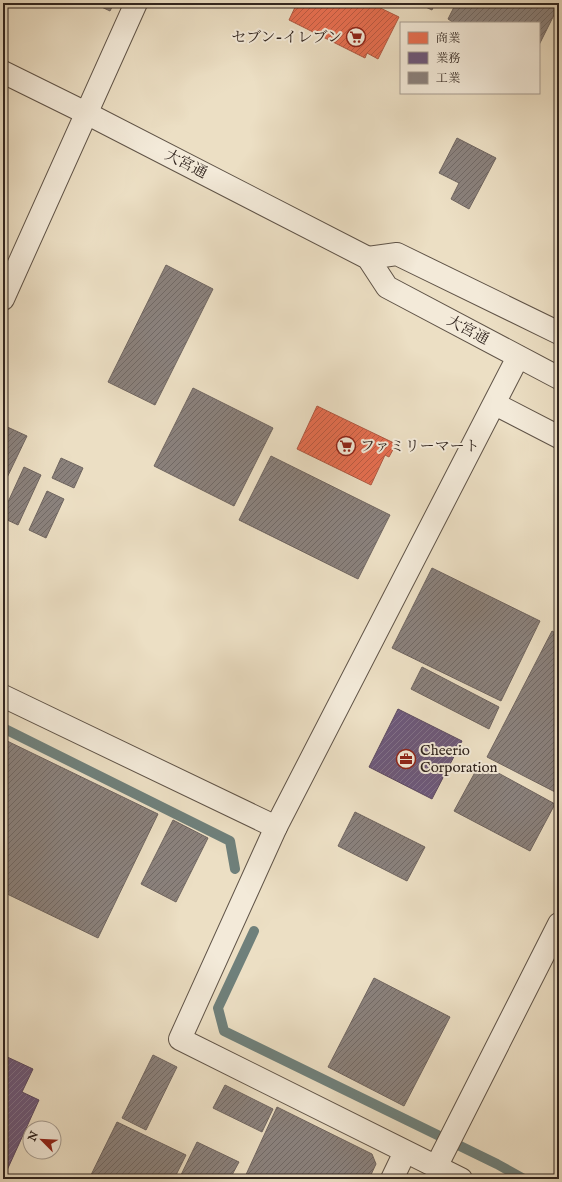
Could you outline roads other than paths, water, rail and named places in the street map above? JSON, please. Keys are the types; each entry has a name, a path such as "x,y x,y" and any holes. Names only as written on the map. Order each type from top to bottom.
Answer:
{"street":[{"path":"3,299 136,3"},
{"name":"大宮通","path":"3,72 368,258 388,287 559,378"},
{"path":"368,258 398,254 558,330"},
{"path":"461,1179 180,1039 276,827 518,357"},
{"path":"495,404 559,437"},
{"path":"3,696 276,827"},
{"path":"436,1166 559,924"},
{"path":"392,1179 405,1152"}],"waterway":[{"path":"3,728 230,841 235,869"},
{"path":"254,931 218,1008 224,1031 497,1164 524,1179"}],"place":[{"name":"セブン-イレブン","path":"356,37"},
{"name":"ファミリーマート","path":"346,446"},
{"name":"Cheerio Corporation","path":"406,759"}]}
